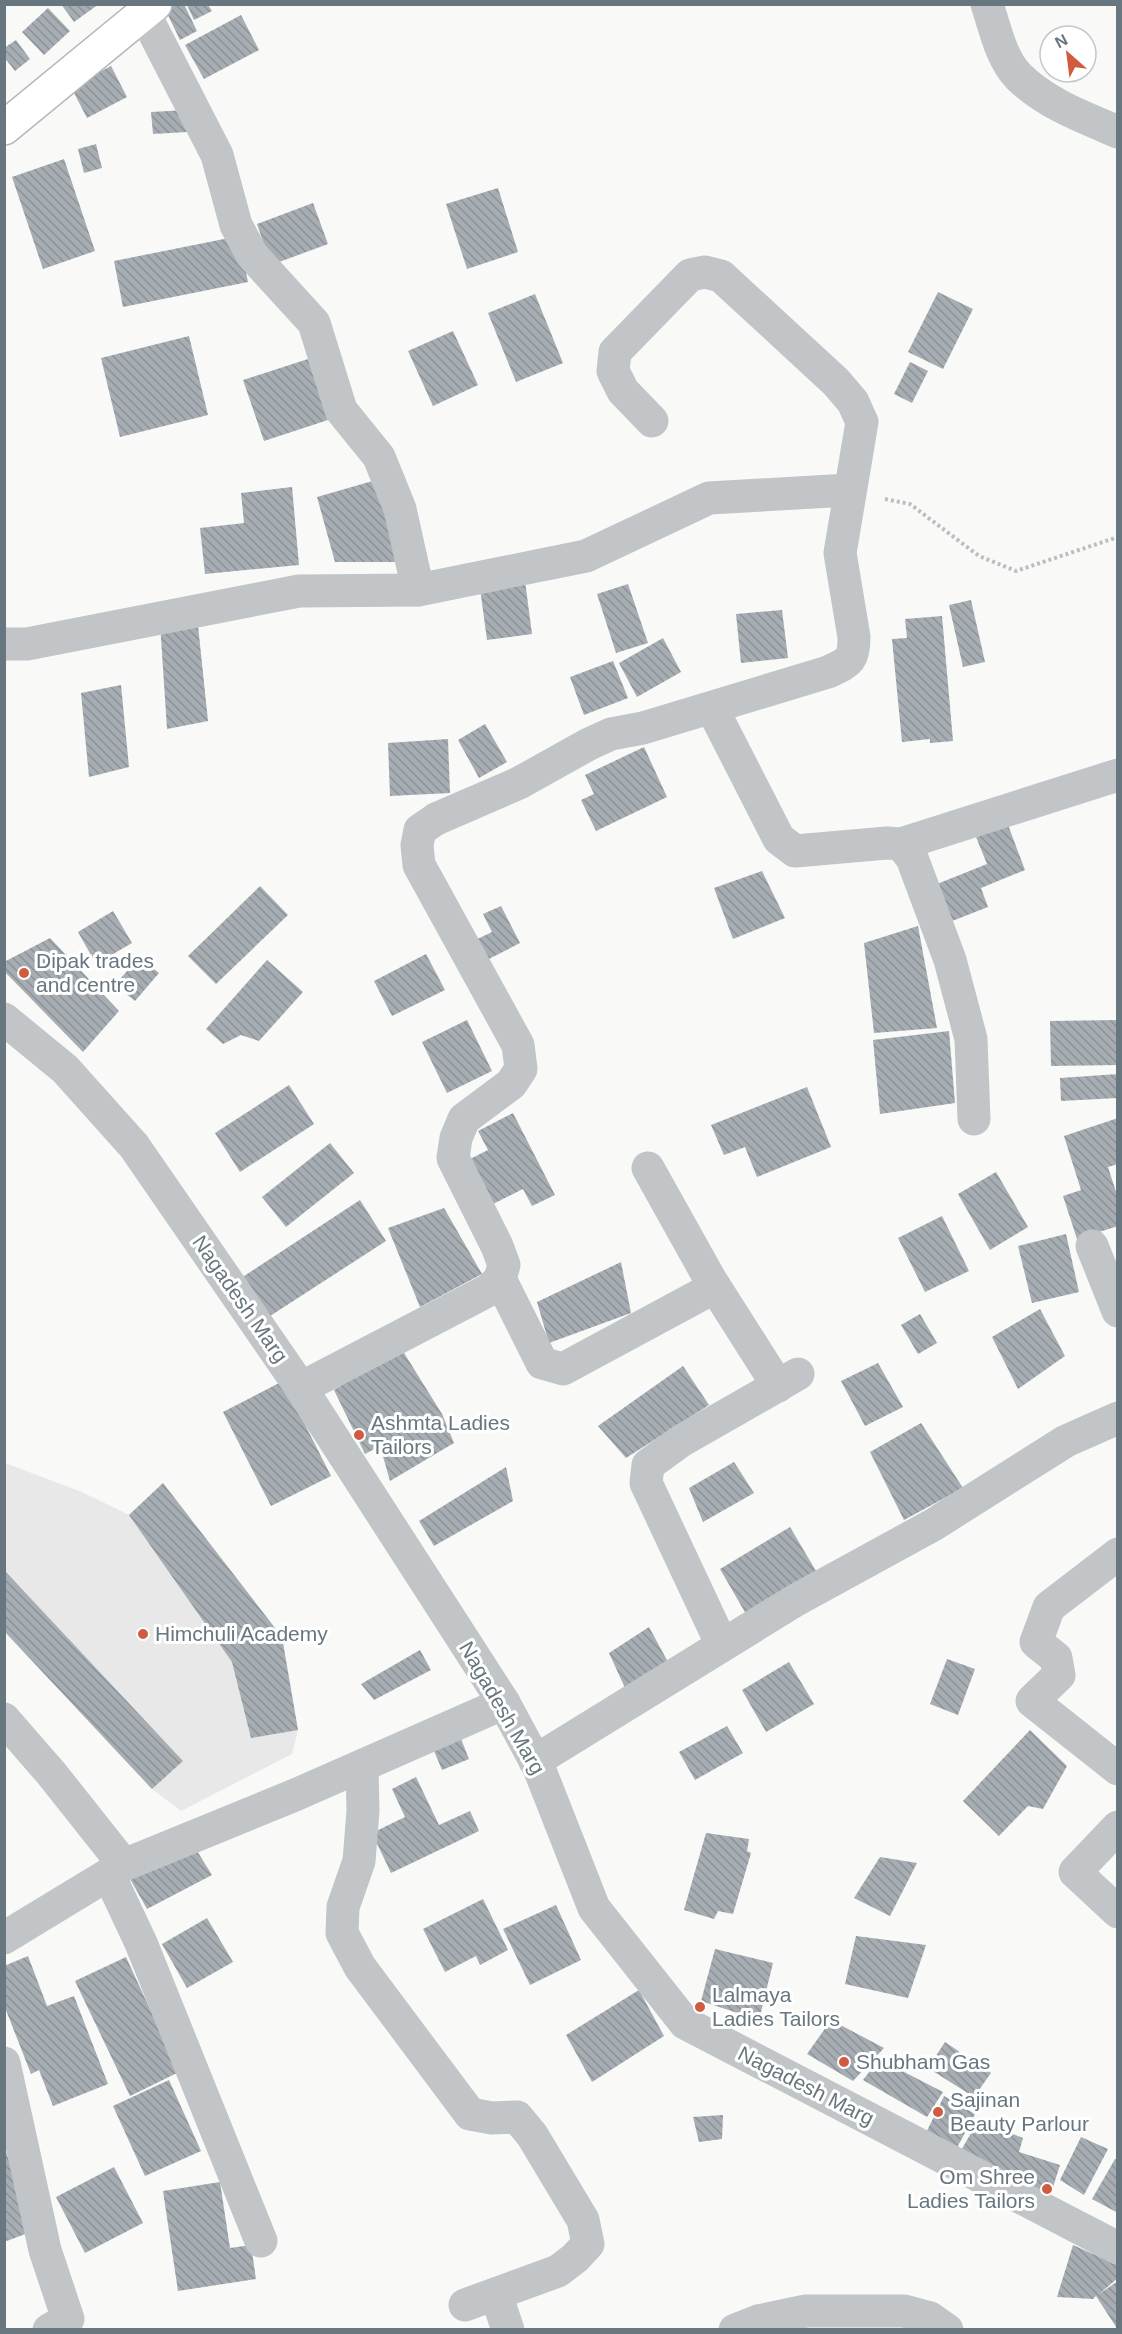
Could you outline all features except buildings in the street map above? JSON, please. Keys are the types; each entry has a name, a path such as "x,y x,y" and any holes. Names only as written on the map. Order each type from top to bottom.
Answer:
{"main road":[{"path":"4,128 149,9"}],"street":[{"path":"987,4 1001,48 1018,76 1060,107 1118,132"},
{"path":"149,9 217,155 236,225 252,255 314,323 341,410 379,457 400,509 418,590"},
{"path":"302,1388 489,1290 500,1279 504,1265 497,1246 453,1158 456,1138 464,1119 511,1084 521,1069 518,1045 419,865 417,845 420,830 436,819 519,783 611,734 643,728 828,672 849,662 854,651 854,637 840,553 862,422 853,402 836,382 721,276 705,272 690,275 615,352 613,371 622,391 652,421"},
{"path":"4,644 27,644 299,591 418,590 586,556 709,498 849,490"},
{"path":"712,708 779,839 795,851 887,843 901,844 1118,775"},
{"path":"901,844 912,858 950,960 971,1039 974,1119"},
{"name":"Nagadesh Marg","path":"4,1019 64,1069 134,1146 302,1388 504,1703 535,1761 594,1908 685,2023 1118,2248"},
{"path":"648,1168 715,1287 788,1380 681,1441 648,1465 646,1484 722,1646"},
{"path":"1092,1246 1118,1311"},
{"path":"500,1279 542,1363 563,1369 715,1287"},
{"path":"535,1761 796,1600 933,1525 1066,1441 1118,1418"},
{"path":"1118,1554 1049,1607 1036,1642 1056,1658 1059,1675 1032,1701 1118,1769"},
{"path":"4,1938 116,1870 504,1703"},
{"path":"4,1719 51,1773 116,1870 141,1943 261,2241"},
{"path":"362,1766 363,1811 359,1861 343,1907 342,1933 360,1967 470,2114 492,2118 517,2117 532,2136 583,2220 588,2244 558,2271 465,2306"},
{"path":"1118,1827 1075,1872 1118,1912"},
{"path":"4,2063 45,2250 68,2319 49,2330"},
{"path":"496,2294 508,2330"},
{"path":"735,2330 758,2321 807,2311 904,2311 930,2318 947,2330"}],"path":[{"path":"849,490 910,504 979,556 1016,571 1118,537"}],"shaded area":[{"name":"Himchuli Academy","path":"5,1463 82,1492 129,1515 163,1483 282,1637 298,1730 292,1754 181,1811 152,1789 5,1631"}],"place":[{"name":"Dipak trades and centre","path":"24,973"},
{"name":"Ashmta Ladies Tailors","path":"359,1435"},
{"name":"Himchuli Academy","path":"143,1634"},
{"name":"Lalmaya Ladies Tailors","path":"700,2007"},
{"name":"Shubham Gas","path":"844,2062"},
{"name":"Sajinan Beauty Parlour","path":"938,2112"},
{"name":"Om Shree Ladies Tailors","path":"1047,2189"}]}
